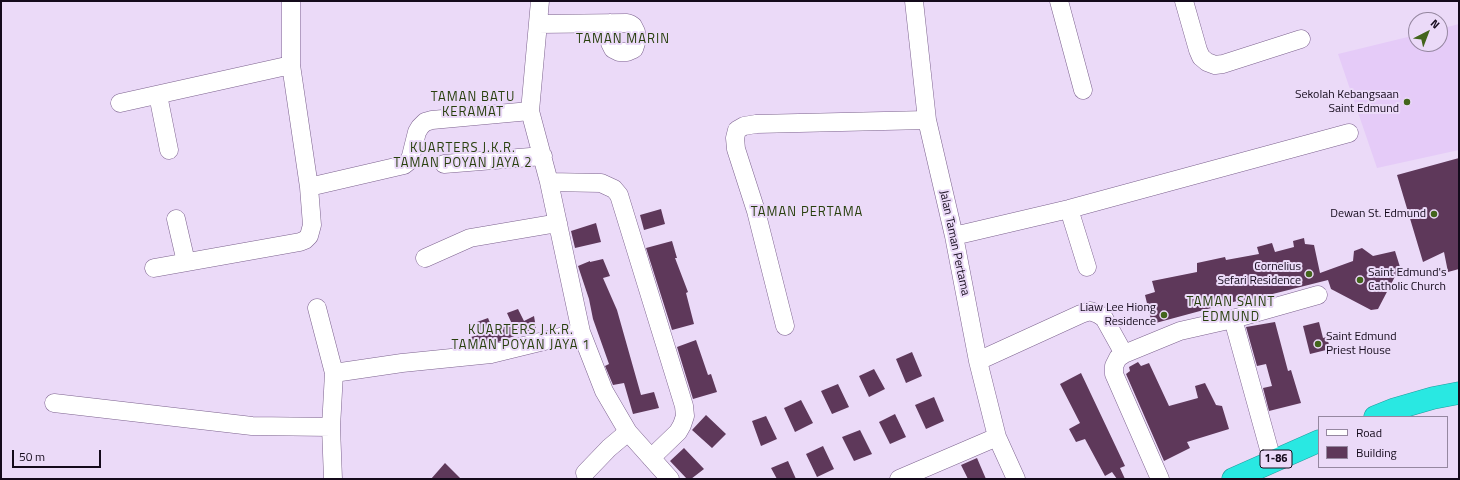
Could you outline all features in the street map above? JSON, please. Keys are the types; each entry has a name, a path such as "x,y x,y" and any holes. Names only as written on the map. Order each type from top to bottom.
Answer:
{"highway":[{"path":"1378,416 1418,402 1459,393"},
{"name":"1-86","path":"1233,479 1272,460 1318,441"}],"street":[{"path":"154,268 300,242 309,236 312,225 309,187 291,65 291,1"},
{"path":"540,1 530,111 543,156 581,332 604,391 628,432 670,479"},
{"name":"Jalan Taman Pertama","path":"914,1 927,120 954,236 978,361 997,437 1016,479"},
{"path":"1059,1 1083,90"},
{"path":"1184,1 1201,57 1207,62 1215,65 1223,64 1301,39"},
{"path":"538,24 610,24"},
{"path":"120,103 291,65"},
{"path":"158,95 169,150"},
{"path":"309,187 404,165 412,156 417,132 420,126 425,122 432,120 530,111"},
{"path":"785,326 756,211 736,149 735,138 738,130 744,126 756,124 927,120"},
{"path":"954,236 1069,208 1349,134"},
{"path":"444,164 543,156"},
{"path":"549,182 601,183 614,189 619,195 684,406 685,416 678,432 651,458"},
{"path":"1069,208 1086,267"},
{"path":"176,219 186,262"},
{"path":"425,258 470,238 558,223"},
{"path":"1160,479 1114,374 1114,366 1118,358 1124,354 1180,331 1233,319 1318,295"},
{"path":"317,308 334,374 331,427 333,479"},
{"path":"978,361 1090,311 1104,318 1124,354"},
{"path":"1233,319 1272,460"},
{"path":"334,374 402,363 491,354 581,332"},
{"path":"54,403 252,426 331,427"},
{"path":"585,473 609,448 628,432"},
{"path":"899,479 997,437"}],"shaded area":[{"name":"Sekolah Kebangsaan Saint Edmund","path":"1459,24 1459,150 1377,168 1338,54 1408,37 1408,52 1448,52 1448,27"}],"building":[{"name":"Dewan St. Edmund","path":"1459,158 1459,269 1448,272 1444,252 1423,262 1397,175"},
{"path":"661,209 665,224 644,230 640,215"},
{"path":"596,223 601,242 575,248 571,231"},
{"path":"1304,238 1305,244 1314,245 1320,273 1353,261 1354,251 1362,248 1373,256 1395,251 1400,267 1378,309 1371,310 1331,289 1328,280 1237,303 1237,301 1152,324 1145,295 1155,292 1152,281 1197,272 1197,263 1225,257 1226,260 1259,254 1257,247 1272,243 1275,252 1294,247 1293,241"},
{"path":"672,241 677,258 675,258 688,292 686,293 694,324 672,330 646,248"},
{"path":"603,259 610,276 603,278 617,310 641,395 654,392 659,408 633,414 624,383 613,385 605,366 609,364 593,319 589,299 578,266 590,261"},
{"path":"518,309 524,321 534,316 536,328 498,342 474,345 471,337 482,334 477,322 488,318 493,330 512,324 507,313"},
{"path":"1275,322 1288,371 1291,370 1301,403 1269,411 1263,388 1272,386 1266,364 1257,366 1246,327"},
{"name":"Saint Edmund Priest House","path":"1319,322 1323,338 1327,337 1330,349 1310,354 1303,326"},
{"path":"696,340 708,375 711,374 717,392 693,399 677,347"},
{"path":"912,352 922,376 906,383 896,359"},
{"path":"1138,362 1141,366 1149,363 1169,406 1198,398 1195,386 1205,383 1216,405 1222,406 1229,429 1187,442 1190,448 1164,461 1126,374 1130,371 1129,367"},
{"path":"874,369 885,389 869,397 859,376"},
{"path":"1081,373 1125,466 1120,468 1125,479 1117,479 1112,472 1105,476 1085,439 1076,442 1069,429 1080,423 1060,384"},
{"path":"838,384 849,407 832,414 821,391"},
{"path":"934,397 944,421 926,429 915,405"},
{"path":"801,400 813,423 795,432 784,408"},
{"path":"895,414 906,437 890,444 879,422"},
{"path":"706,415 726,434 712,448 692,430"},
{"path":"766,416 777,439 761,446 752,421"},
{"path":"860,430 872,454 854,461 842,437"},
{"path":"823,446 834,469 817,477 806,454"},
{"path":"684,448 704,469 691,479 687,479 670,461"},
{"path":"977,458 986,479 968,479 961,465"},
{"path":"788,461 796,479 777,479 771,468"},
{"path":"445,463 461,479 431,479"}],"place":[{"name":"Sekolah Kebangsaan Saint Edmund","path":"1407,102"},
{"name":"Dewan St. Edmund","path":"1434,214"},
{"name":"Cornelius Sefari Residence","path":"1309,274"},
{"name":"Saint Edmund's Catholic Church","path":"1360,280"},
{"name":"Liaw Lee Hiong Residence","path":"1164,315"},
{"name":"Saint Edmund Priest House","path":"1318,344"}],"district":[{"name":"TAMAN MARIN","path":"623,40"},
{"name":"TAMAN BATU KERAMAT","path":"473,106"},
{"name":"KUARTERS J.K.R. TAMAN POYAN JAYA 2","path":"463,156"},
{"name":"TAMAN PERTAMA","path":"807,213"},
{"name":"TAMAN SAINT EDMUND","path":"1231,310"},
{"name":"KUARTERS J.K.R. TAMAN POYAN JAYA 1","path":"521,338"}]}
